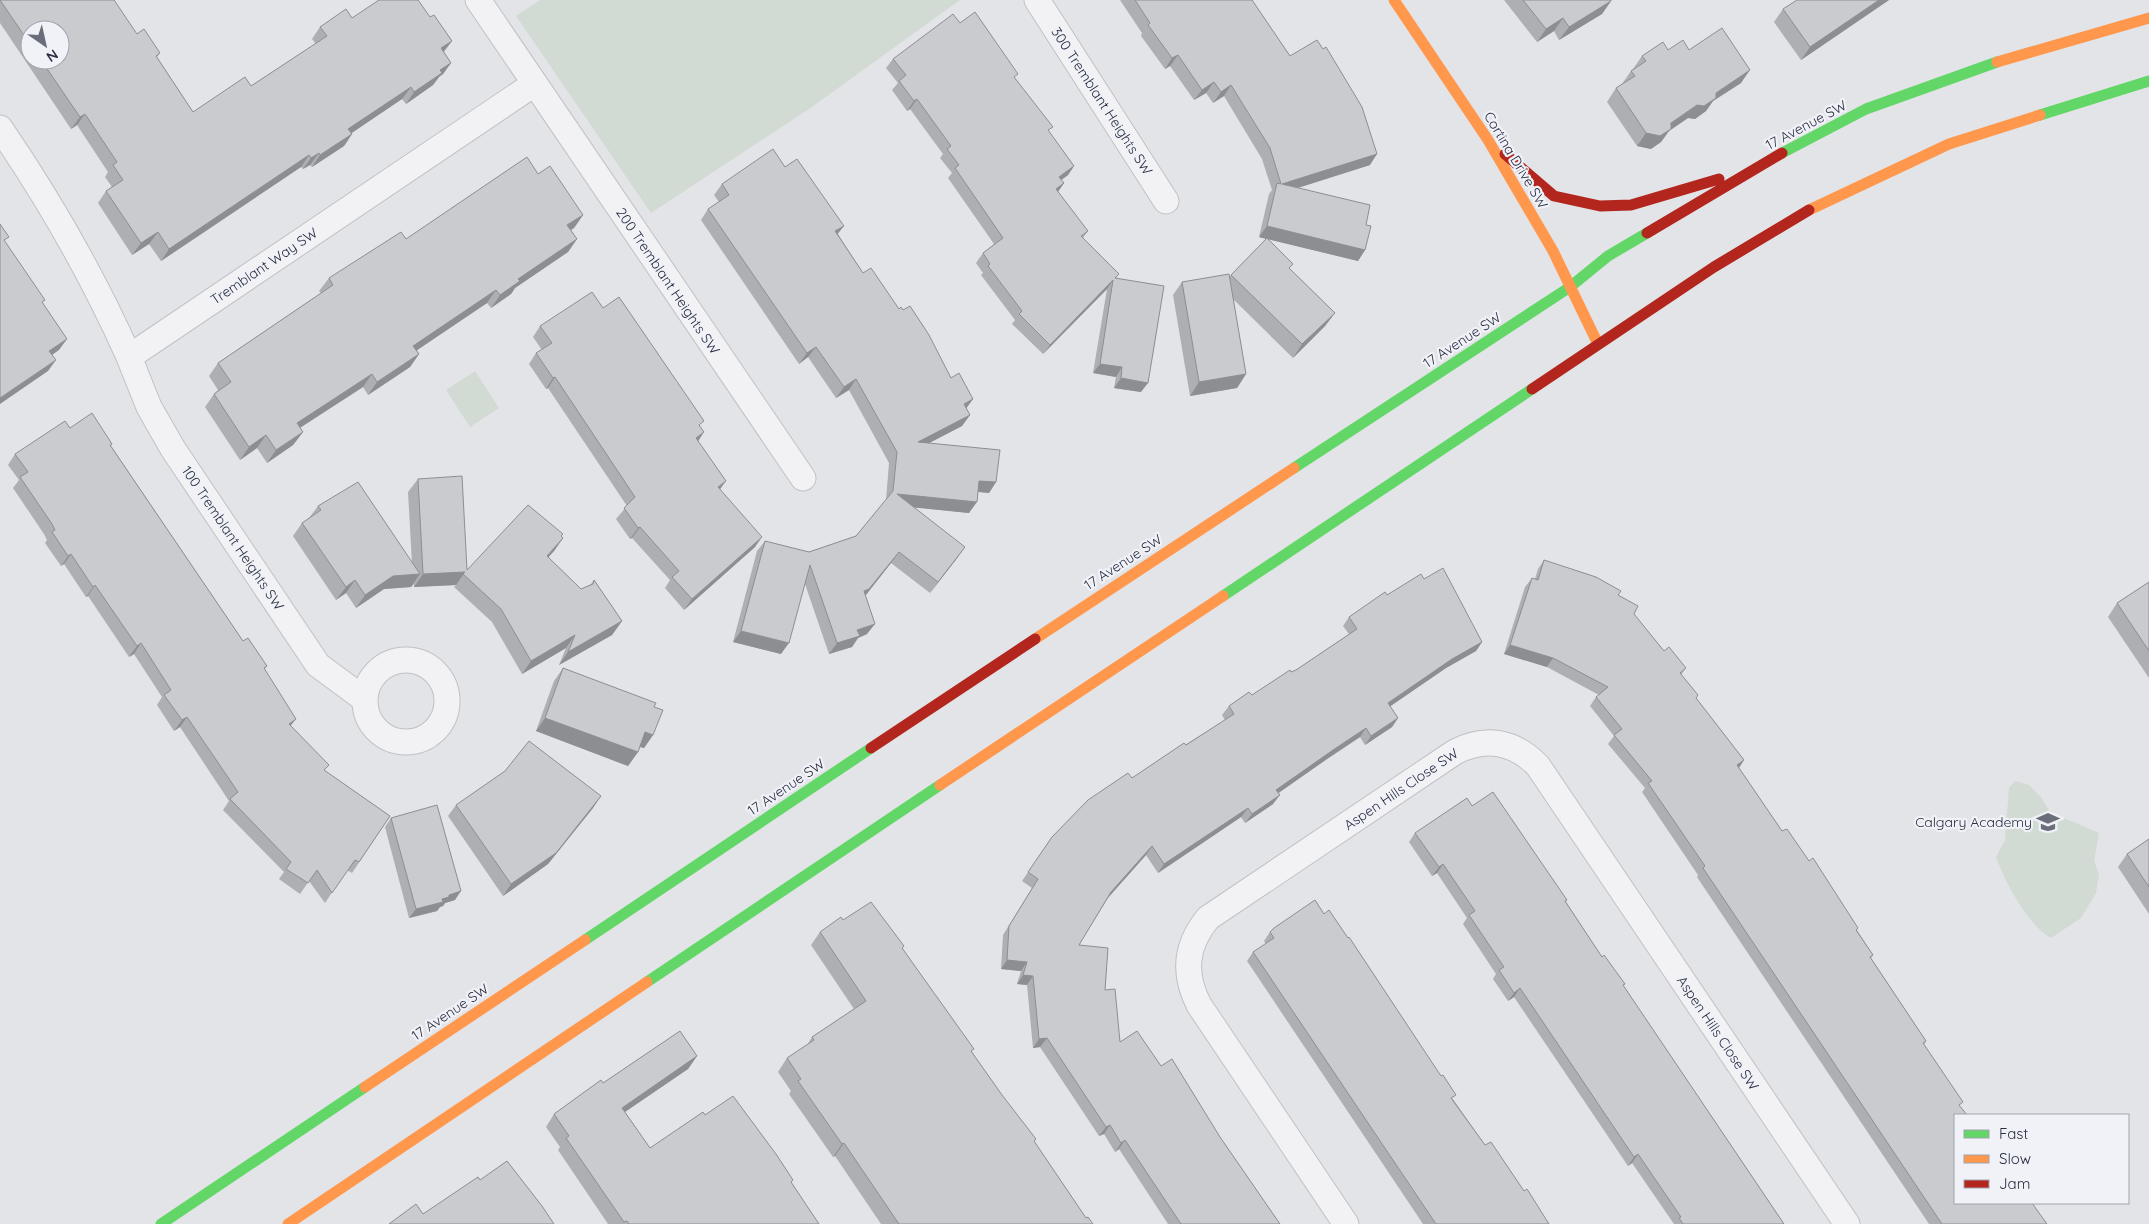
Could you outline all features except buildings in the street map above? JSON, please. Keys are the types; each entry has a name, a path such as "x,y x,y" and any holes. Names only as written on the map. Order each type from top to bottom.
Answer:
{"main road":[{"name":"Cortina Drive SW","path":"1394,0 1488,140 1553,251 1598,344"},
{"name":"17 Avenue SW","path":"161,1224 1040,635 1570,287 1608,256 1792,148 1875,106 2015,56 2149,18"},
{"path":"288,1224 1714,267 1821,203 1949,144 2149,81"},
{"path":"1488,140 1554,196 1600,206 1631,205 1706,184 1792,148"}],"street":[{"path":"478,0 534,84"},
{"name":"300 Tremblant Heights SW","path":"1037,0 1166,201"},
{"name":"Tremblant Way SW","path":"129,357 534,84"},
{"name":"200 Tremblant Heights SW","path":"534,84 803,478"},
{"path":"0,128 38,182 86,265 129,357"},
{"name":"100 Tremblant Heights SW","path":"129,357 149,407 173,449 318,665 364,699"},
{"name":"Aspen Hills Close SW","path":"1346,1224 1199,1005 1192,991 1188,975 1188,958 1192,943 1208,918 1455,752 1468,746 1496,742 1512,746 1526,754 1538,766 1848,1224"}],"shaded area":[{"path":"540,0 960,0 809,109 651,213 516,16"},
{"path":"475,371 499,408 470,427 446,390"},
{"path":"2015,781 2029,785 2041,797 2050,812 2099,833 2094,861 2099,874 2096,893 2081,918 2051,938 2034,924 2026,914 2011,890 1996,857 2005,840 2009,788"}],"traffic: fast":[{"path":"1782,153 1866,109 1997,62"},
{"path":"2040,115 2149,81"},
{"path":"1294,468 1570,287 1608,256 1647,233"},
{"path":"1223,596 1532,389"},
{"path":"585,940 871,748"},
{"path":"647,982 940,785"},
{"path":"161,1224 365,1087"}],"traffic: slow":[{"path":"1394,0 1488,140 1553,251 1598,344"},
{"path":"1997,62 2149,18"},
{"path":"1809,210 1949,144 2040,115"},
{"path":"1035,639 1294,468"},
{"path":"940,785 1223,596"},
{"path":"365,1087 585,940"},
{"path":"288,1224 647,982"}],"traffic: jam":[{"path":"1647,233 1782,153"},
{"path":"1505,154 1554,196 1600,206 1631,205 1719,179"},
{"path":"1532,389 1714,267 1809,210"},
{"path":"871,748 1035,639"}],"place":[{"name":"Calgary Academy","path":"2048,822"}]}
